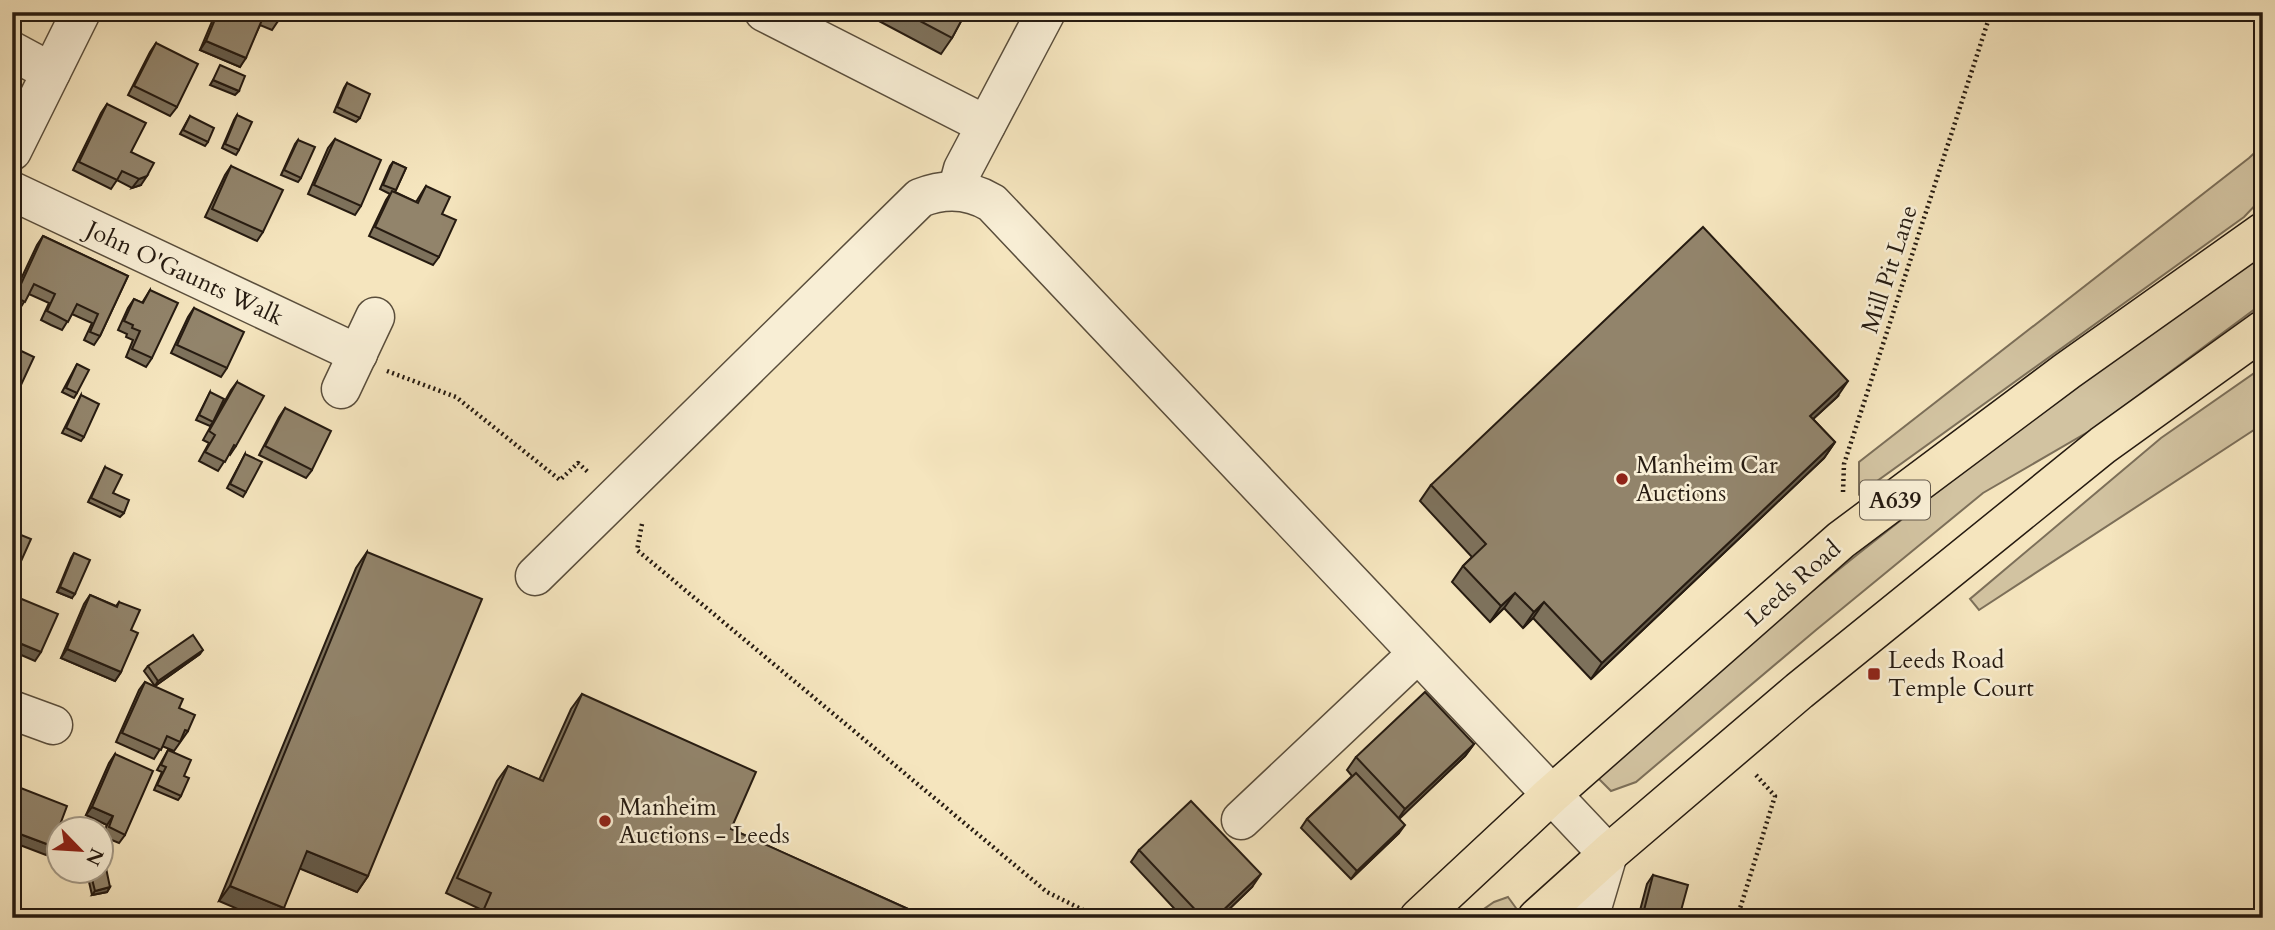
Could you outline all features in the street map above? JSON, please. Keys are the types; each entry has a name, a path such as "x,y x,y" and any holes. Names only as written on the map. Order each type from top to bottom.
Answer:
{"main road":[{"name":"Leeds Road","path":"1419,918 1551,795 1841,540 2067,371 2263,232"},
{"path":"1537,918 1799,691 2103,445 2263,330"}],"street":[{"path":"12,151 81,12"},
{"path":"764,12 986,125"},
{"path":"957,191 963,169 1046,12"},
{"path":"12,51 51,72"},
{"name":"John O'Gaunts Walk","path":"12,191 351,368"},
{"path":"535,576 920,198 932,193 957,191 982,197 992,202 1608,854 1589,918"},
{"path":"351,368 375,317"},
{"path":"1241,820 1417,654"},
{"path":"12,710 52,725"}],"path":[{"name":"Mill Pit Lane","path":"1841,540 1844,464 1991,12"},
{"path":"351,368 456,397 560,480 578,463 642,521 637,550 1046,892 1099,918"},
{"path":"1732,748 1775,796 1737,918"}],"shaded area":[{"path":"2263,145 2263,197 2244,217 1859,494 1859,462"},
{"path":"2263,255 2263,303 2093,429 1983,493 1636,782 1611,791 1597,777 1771,625 1910,513 2084,381"},
{"path":"2263,367 2263,424 1979,610 1970,599 2161,438"},
{"path":"1508,897 1516,908 1505,918 1471,918 1494,902"}],"building":[{"path":"218,12 282,12 278,21 264,15 246,58 206,41"},
{"path":"903,12 966,12 952,38"},
{"path":"156,43 198,64 177,107 134,86"},
{"path":"220,65 245,76 239,91 213,80"},
{"path":"347,83 370,94 360,118 337,107"},
{"path":"107,104 146,123 131,152 154,163 147,176 139,179 122,171 117,180 79,162"},
{"path":"237,115 252,122 239,150 225,144"},
{"path":"190,116 214,128 208,142 183,130"},
{"path":"335,139 381,160 361,206 314,185"},
{"path":"298,140 315,147 301,178 284,170"},
{"path":"393,162 406,168 396,190 383,185"},
{"path":"231,166 283,190 263,232 212,209"},
{"path":"426,186 450,197 442,214 456,220 439,257 375,227 392,191 418,203"},
{"name":"Manheim Car Auctions","path":"1703,227 1848,381 1810,416 1835,442 1602,663 1544,602 1534,612 1515,593 1501,606 1463,566 1486,544 1431,485"},
{"path":"43,236 128,276 100,336 90,332 98,314 77,304 68,322 47,311 55,294 34,284 25,302 15,297"},
{"path":"150,290 178,303 152,358 132,349 140,331 124,321 134,299 143,303"},
{"path":"194,308 244,332 227,368 177,345"},
{"path":"17,349 34,357 21,385 12,381 12,361"},
{"path":"77,364 89,370 77,393 66,388"},
{"path":"237,382 264,396 225,462 205,452 215,435 209,431"},
{"path":"210,392 224,399 213,422 199,415"},
{"path":"81,395 99,404 84,437 66,428"},
{"path":"285,408 331,431 312,470 265,446"},
{"path":"245,454 262,462 246,492 230,484"},
{"path":"105,467 122,475 113,493 129,500 124,513 91,498"},
{"path":"16,533 31,539 18,568 12,565 12,542"},
{"path":"367,552 482,599 368,876 307,851 284,908 230,886"},
{"path":"74,553 90,560 75,594 60,587"},
{"path":"12,595 58,614 41,652 12,640"},
{"path":"90,595 117,607 119,602 140,610 131,630 138,633 121,672 67,649"},
{"path":"193,635 203,650 158,681 148,666"},
{"path":"145,682 183,699 179,708 195,715 180,742 167,736 161,750 122,733"},
{"path":"1425,692 1474,744 1405,809 1356,757"},
{"name":"Manheim Auctions - Leeds","path":"582,694 756,772 731,829 928,918 480,918 491,893 457,878 508,766 543,781"},
{"path":"168,750 191,760 184,776 189,778 181,796 157,785 166,767 161,765"},
{"path":"115,754 153,771 125,835 116,830 116,814 108,814 92,807"},
{"path":"1356,773 1405,825 1357,871 1307,819"},
{"path":"13,785 67,806 64,814 46,814 46,844 12,831"},
{"path":"1191,801 1261,874 1215,918 1203,918 1139,850"},
{"path":"1653,875 1688,885 1679,918 1642,918"},
{"path":"93,884 109,884 110,887 95,891"}],"place":[{"name":"Manheim Car Auctions","path":"1622,479"},
{"name":"Leeds Road Temple Court","path":"1874,674"},
{"name":"Manheim Auctions - Leeds","path":"605,821"}]}
